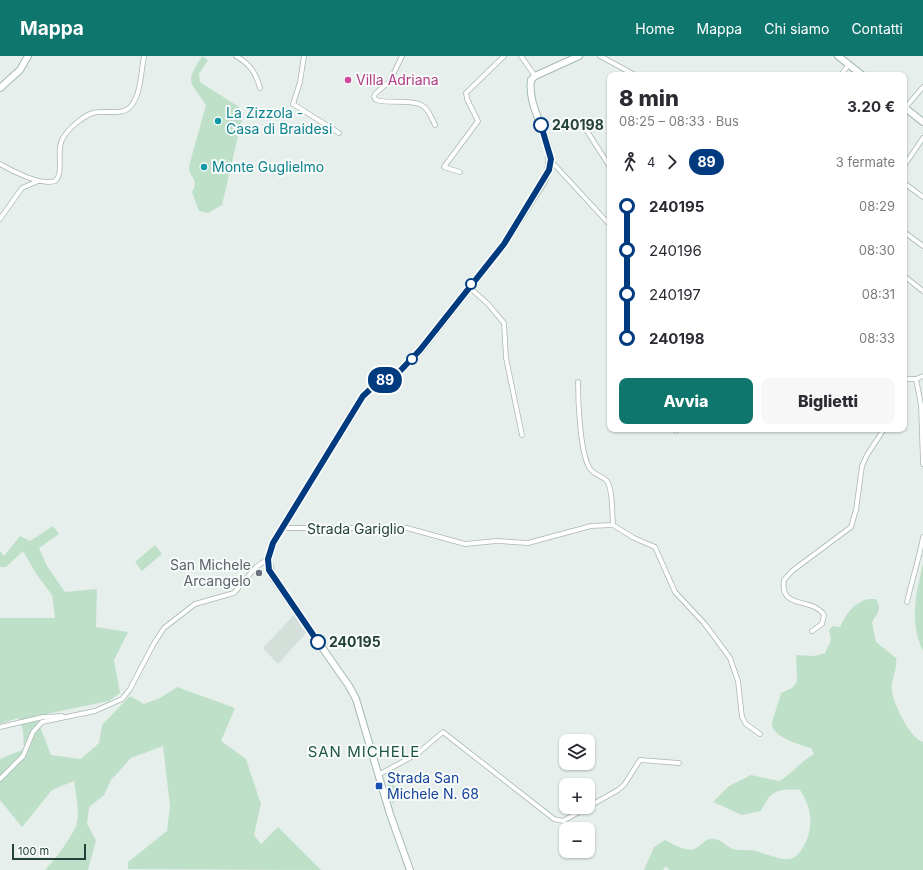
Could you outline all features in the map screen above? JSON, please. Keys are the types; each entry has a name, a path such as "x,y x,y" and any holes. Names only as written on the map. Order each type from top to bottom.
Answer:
{"street":[{"path":"0,88 20,70 28,56"},
{"path":"0,164 38,181 47,183 57,179 60,173 60,143 64,136 77,123 93,113 124,110 131,107 136,95 144,56"},
{"path":"236,56 245,61 253,69 260,88"},
{"path":"304,56 300,82 292,102 301,110 338,132"},
{"path":"402,56 390,81 375,94 374,97 376,100 386,103 416,103 423,105 435,125"},
{"path":"460,172 444,167 478,121 467,99 466,93 504,56"},
{"path":"522,56 535,76"},
{"path":"579,56 535,76 531,80 530,89 551,161 607,222"},
{"path":"600,56 629,72"},
{"path":"838,56 858,72"},
{"path":"843,72 849,64"},
{"path":"907,105 923,87"},
{"path":"907,110 923,122"},
{"path":"585,128 607,162"},
{"path":"907,162 923,138"},
{"path":"410,870 353,694 272,576 268,559 273,543 281,528 363,396 370,389 395,375 429,340 508,238 544,180 549,170 551,161"},
{"path":"0,219 22,188 38,181"},
{"path":"907,186 923,197"},
{"path":"907,234 923,246"},
{"path":"907,278 923,291"},
{"path":"469,287 488,304 504,323 509,375 522,435"},
{"path":"907,380 916,379 923,376"},
{"path":"916,379 922,405 923,464"},
{"path":"578,382 585,458 591,471 604,479 610,486 613,525 634,538 655,547 675,592 704,623 730,658 738,681 742,717 746,724 760,734"},
{"path":"812,631 822,624 824,615 818,609 789,599 784,591 784,580 792,571 851,527 856,510 862,466 867,455 882,432"},
{"name":"Strada Gariglio","path":"281,528 407,528 465,544 497,541 528,543 591,526 613,525"},
{"path":"907,602 923,537"},
{"path":"0,779 23,756 35,728 49,720 94,711 122,699 130,689 153,645 164,628 195,604 234,593 256,567 268,559"},
{"path":"0,727 43,717 63,715 68,717"},
{"path":"378,775 388,772 417,754 443,732 554,819 563,821 624,786 640,760 679,763"}],"shaded area":[{"path":"294,615 306,633 278,664 263,648"}],"green space":[{"path":"202,56 208,60 199,74 200,82 239,107 242,119 222,205 208,213 199,211 192,192 195,181 189,170 206,105 191,81 193,72"},
{"path":"53,526 59,534 39,548 47,566 65,592 97,589 96,627 128,632 114,660 120,693 109,701 36,716 51,755 81,759 99,743 102,725 130,696 144,704 160,698 177,687 235,708 221,741 246,759 261,804 254,835 261,844 278,827 321,870 128,869 128,862 167,831 170,806 163,746 131,758 111,780 104,795 89,807 87,824 96,840 88,870 45,870 62,849 76,826 78,809 74,781 52,790 22,827 0,800 0,759 24,749 23,730 18,718 0,724 0,618 55,618 52,595 37,575 23,551 6,567 0,567 0,551 4,556 20,536 30,541"},
{"path":"155,545 162,554 142,571 135,562"},
{"path":"923,563 923,651 916,629 915,608"},
{"path":"868,599 876,599 879,605 872,622 876,642 896,658 892,692 896,705 908,728 918,739 923,742 923,870 669,870 666,866 663,870 644,870 654,847 665,840 684,849 692,849 709,839 712,839 718,840 733,849 752,850 786,859 797,855 802,849 809,832 810,813 800,790 786,789 776,792 768,799 761,811 742,815 713,802 729,786 751,775 779,781 789,775 814,754 811,748 782,737 773,729 772,722 781,693 792,688 797,682 796,655 815,656 825,653 831,640 829,630 833,626 840,627 854,606"},
{"path":"389,782 398,788 396,791 400,794 393,804 387,783"}],"bus line":[{"name":"89","path":"318,642 269,570 268,559 273,543 347,419 366,392 375,385 395,375 420,350 469,287 493,259 516,226 544,180 551,164 551,159 541,125"}],"place":[{"name":"Villa Adriana","path":"348,80"},
{"name":"La Zizzola - Casa di Braidesi","path":"218,121"},
{"name":"240198","path":"541,125"},
{"name":"Monte Guglielmo","path":"204,167"},
{"name":"San Michele Arcangelo","path":"259,573"},
{"name":"240195","path":"318,642"},
{"name":"Strada San Michele N. 68","path":"379,786"}],"district":[{"name":"SAN MICHELE","path":"364,752"}]}
